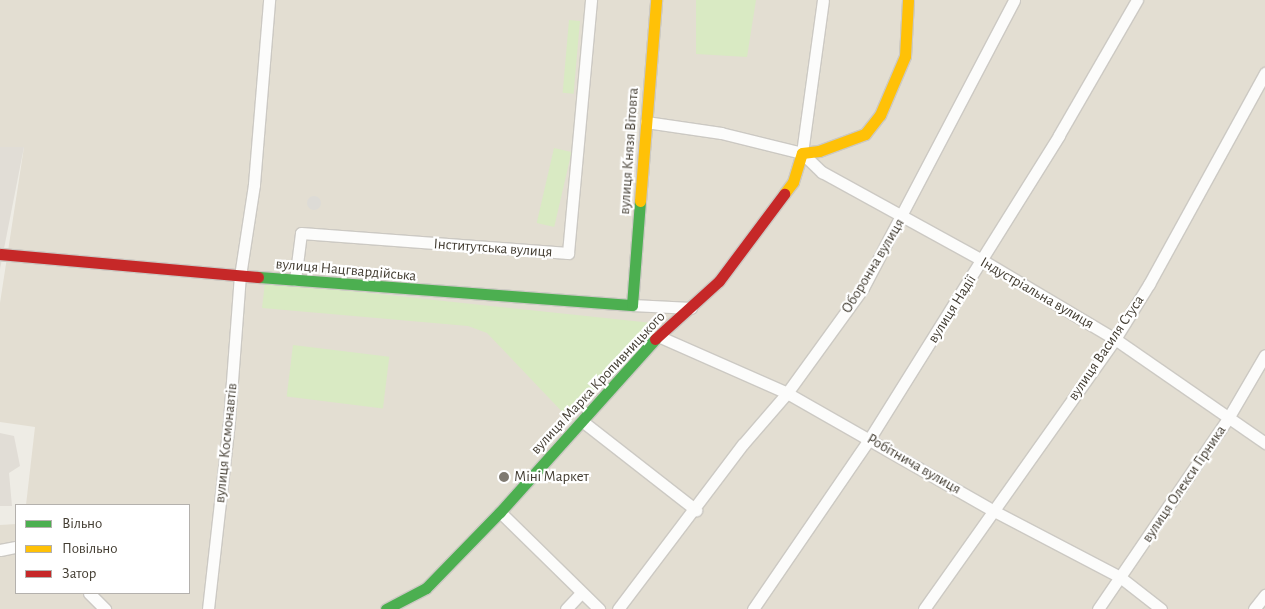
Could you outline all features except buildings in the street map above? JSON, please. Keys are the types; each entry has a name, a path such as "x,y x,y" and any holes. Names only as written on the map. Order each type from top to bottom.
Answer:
{"street":[{"name":"вулиця Космонавтів","path":"208,609 229,421 240,276 254,184 269,0"},
{"name":"Інститутська вулиця","path":"294,280 301,233 568,253 591,0"},
{"name":"вулиця Князя Вітовта","path":"632,305 656,0"},
{"path":"802,153 823,0"},
{"path":"646,122 721,133 802,153 819,151 865,134 880,115 905,56 908,0"},
{"name":"Оборонна вулиця","path":"618,609 696,510 743,444 787,393 863,288 1014,0"},
{"name":"вулиця Надії","path":"753,609 870,438 982,260 1137,0"},
{"name":"вулиця Василя Стуса","path":"924,609 1115,339 1149,284 1265,73"},
{"name":"Індустріальна вулиця","path":"802,153 822,172 901,218 982,260 1115,339 1227,420 1265,444"},
{"name":"вулиця Марка Кропивницького","path":"386,609 426,588 500,512 658,336 719,281 793,182 802,153"},
{"name":"вулиця Нацгвардійська","path":"0,254 440,293 691,308"},
{"name":"Робітнича вулиця","path":"658,336 787,393 870,438 994,511 1120,577 1161,609"},
{"name":"вулиця Олекси Гірника","path":"1098,609 1227,420 1265,355"},
{"path":"582,421 696,510"},
{"path":"500,512 599,609"},
{"path":"0,550 15,547"},
{"path":"566,609 581,593"},
{"path":"90,594 104,609"},
{"path":"1254,609 1265,595"}],"shaded area":[{"path":"0,0 1265,0 1265,609 0,609 0,525 15,524 15,594 190,594 190,504 26,504 35,427 0,422 0,303 24,147 0,147"},
{"path":"0,147 24,147 0,269"},
{"path":"311,196 317,196 321,203 317,210 311,210 307,206 307,200"},
{"path":"0,433 14,436 20,466 9,473 12,506 0,506"}],"green space":[{"path":"696,0 756,0 747,57 696,54"},
{"path":"569,20 580,21 574,94 563,93"},
{"path":"554,148 572,152 554,227 537,223"},
{"path":"265,282 662,324 570,420 487,333 468,326 262,308"},
{"path":"293,345 389,357 383,408 287,397"}],"traffic: fast":[{"path":"258,277 632,305 640,201"},
{"path":"386,609 426,588 500,512 655,339"}],"traffic: slow":[{"path":"640,201 656,0"},
{"path":"784,194 793,182 802,153 819,151 865,134 880,115 905,56 908,0"}],"traffic: jam":[{"path":"655,339 719,281 784,194"},
{"path":"0,254 258,277"}],"place":[{"name":"Міні Маркет","path":"504,477"}]}
